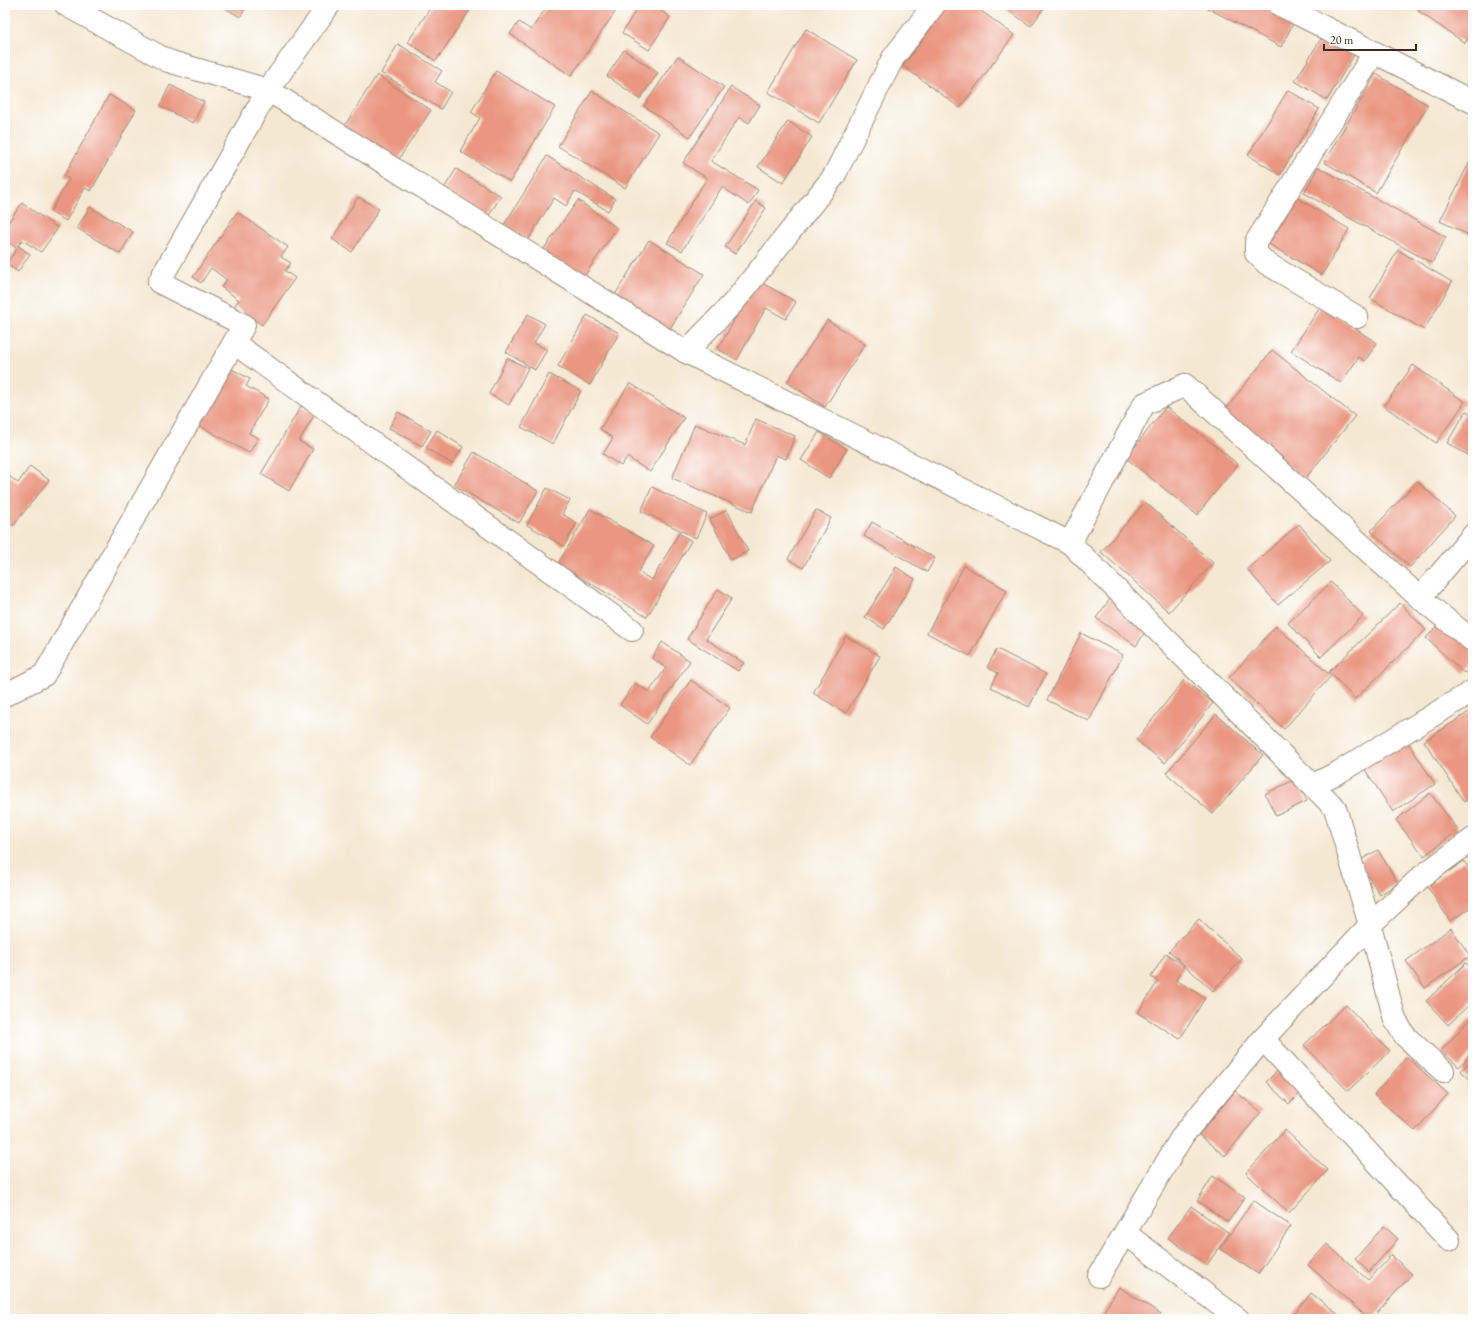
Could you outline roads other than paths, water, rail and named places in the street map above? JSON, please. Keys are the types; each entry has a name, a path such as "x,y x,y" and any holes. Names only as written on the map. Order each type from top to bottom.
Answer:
{"street":[{"path":"66,5 168,61 268,90 686,352 1070,543 1335,808 1370,925 1396,1020 1405,1036 1442,1071"},
{"path":"5,695 44,675 244,325 159,282 268,90 329,5"},
{"path":"686,352 734,302 834,176 893,58 934,5"},
{"path":"1280,5 1473,102"},
{"path":"1357,317 1266,263 1256,253 1256,242 1374,53"},
{"path":"234,343 632,630"},
{"path":"1070,543 1144,404 1186,384 1420,598 1473,641"},
{"path":"1420,598 1473,535"},
{"path":"1313,785 1339,772 1473,691"},
{"path":"1100,1276 1183,1135 1263,1039 1370,925 1421,877 1473,839"},
{"path":"1263,1039 1449,1240"},
{"path":"1125,1233 1238,1319"}]}
